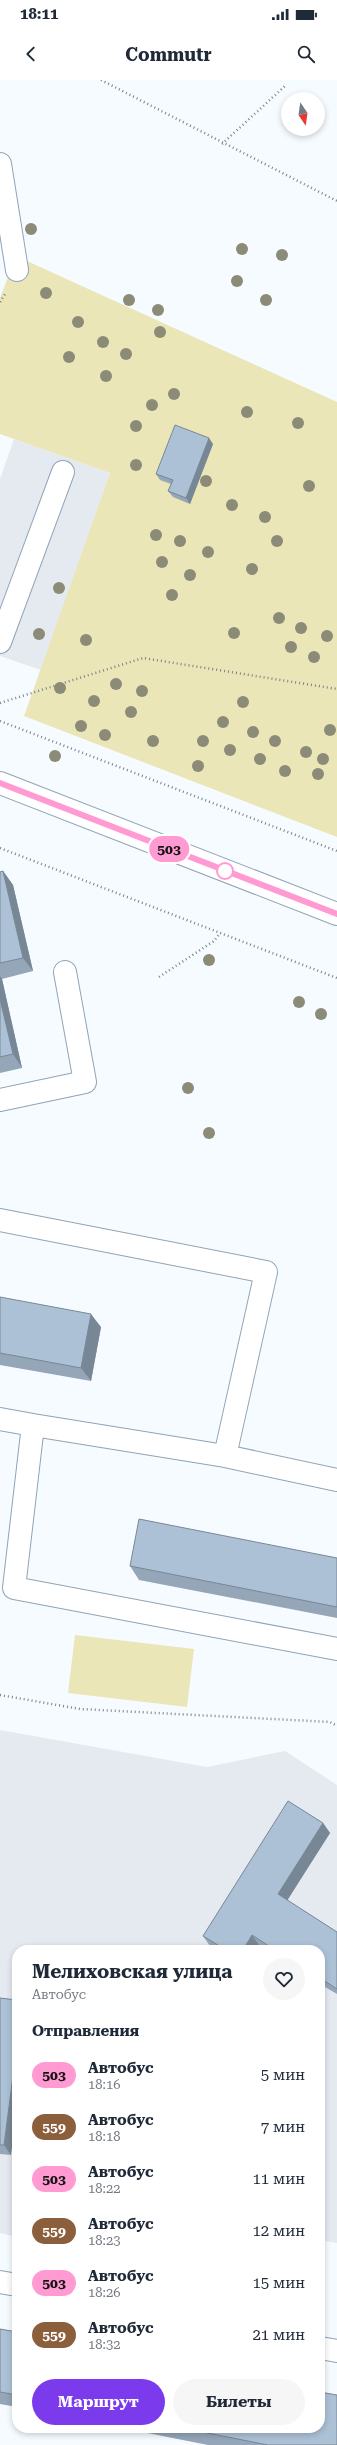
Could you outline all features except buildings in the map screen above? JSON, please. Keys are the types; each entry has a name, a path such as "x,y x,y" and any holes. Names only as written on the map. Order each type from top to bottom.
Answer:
{"street":[{"path":"0,164 17,270"},
{"path":"0,642 63,472"},
{"path":"0,783 337,914"},
{"path":"0,1100 85,1082 65,972"},
{"path":"0,1220 266,1272 225,1456"},
{"path":"0,1418 33,1426 225,1456 337,1480"},
{"path":"33,1426 14,1588 337,1649"},
{"path":"0,2282 12,2284"},
{"path":"325,2349 337,2351"}],"path":[{"path":"101,80 222,144 337,201"},
{"path":"222,144 285,86"},
{"path":"0,703 143,658 337,689"},
{"path":"0,721 337,851"},
{"path":"0,848 337,978"},
{"path":"159,977 214,941 220,933"},
{"path":"0,1695 80,1709 330,1722 337,1726"}],"shaded area":[{"path":"16,256 337,402 337,837 24,716 110,473 0,434 0,298"},
{"path":"14,439 110,473 41,670 0,656 0,479"},
{"path":"75,1635 194,1649 187,1707 68,1693"},
{"path":"0,1730 207,1767 285,1751 337,1785 337,2243 325,2241 325,1945 12,1945 12,2236 0,2233"}],"bus line":[{"name":"503","path":"0,783 337,914"}]}
